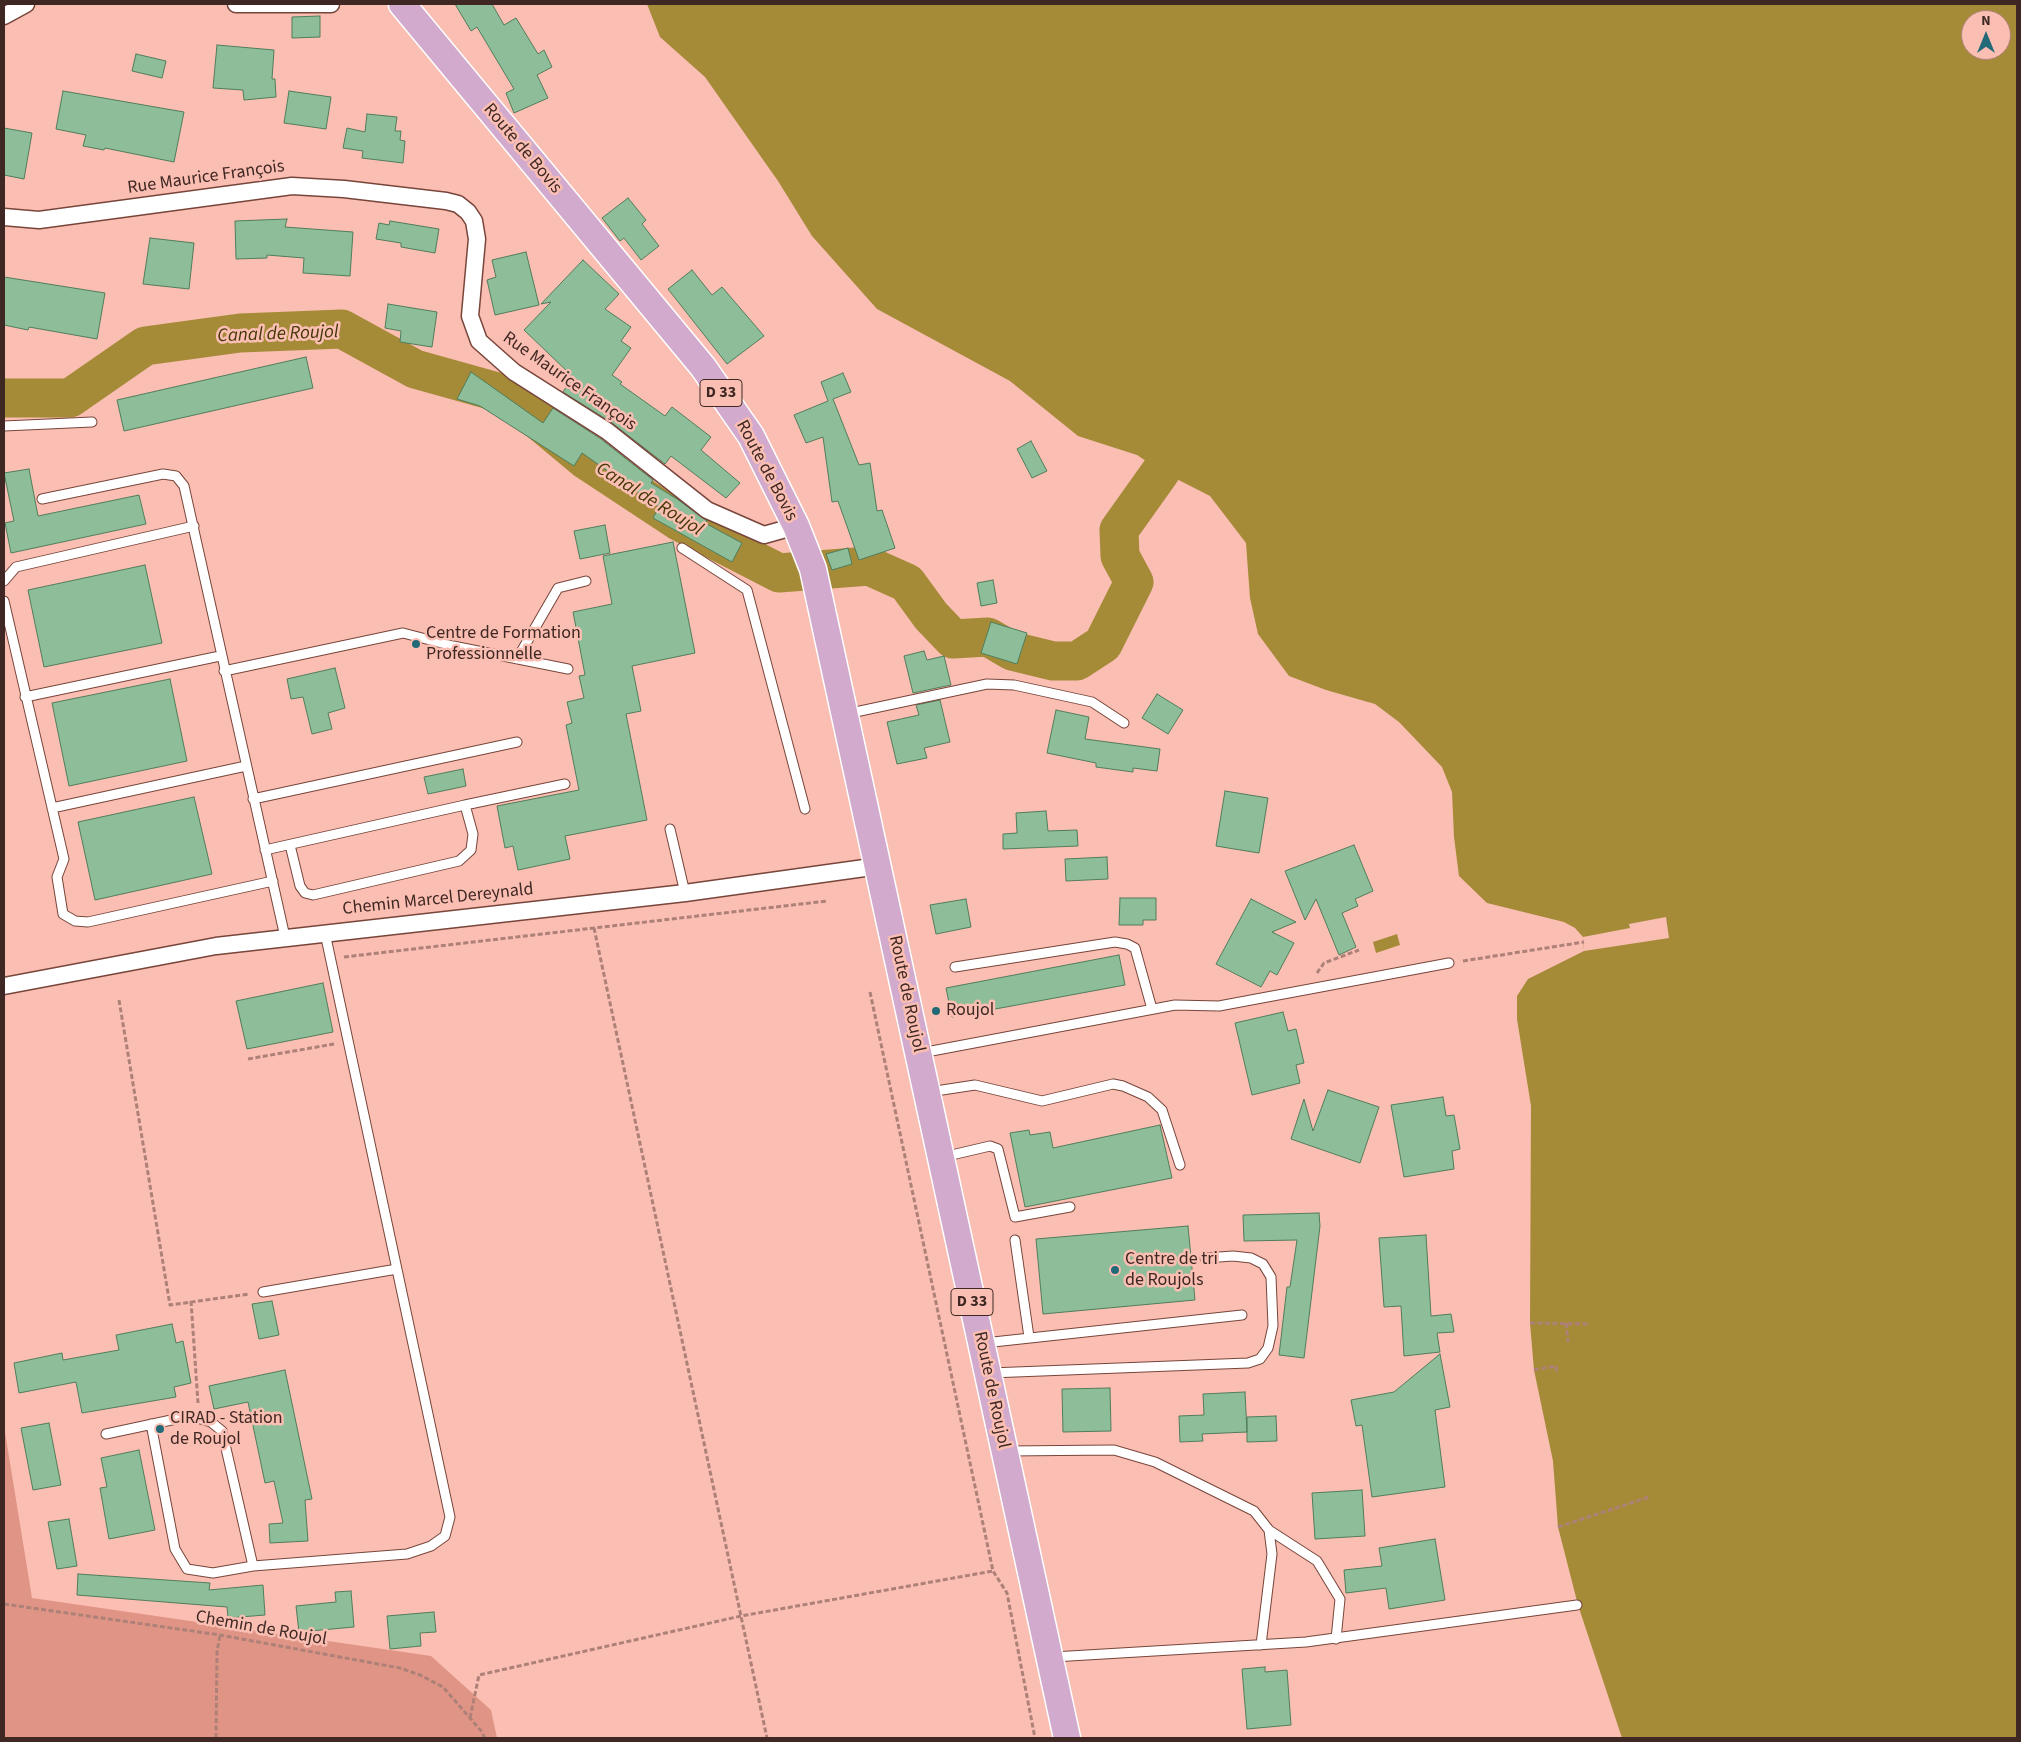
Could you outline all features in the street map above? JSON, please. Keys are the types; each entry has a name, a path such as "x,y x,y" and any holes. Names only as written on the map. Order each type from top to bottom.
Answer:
{"main road":[{"name":"Route de Bovis","path":"402,4 703,367 751,436 796,526 813,569 879,866"},
{"name":"Route de Roujol","path":"879,866 1067,1738"}],"street":[{"path":"4,16 26,4"},
{"path":"236,4 331,4"},
{"name":"Rue Maurice François","path":"4,217 39,220 292,186 344,189 446,200 458,204 468,212 474,221 477,239 470,316 479,341 514,372 607,432 707,510 764,535 796,526"},
{"name":"Chemin Marcel Dereynald","path":"4,986 216,946 685,893 879,866"}],"lane":[{"path":"4,426 92,422"},
{"path":"42,499 163,474 176,476 184,486 220,656 266,850 284,937"},
{"path":"4,581 16,567 194,526"},
{"path":"682,548 746,590 804,809"},
{"path":"517,658 558,588 586,581"},
{"path":"4,601 64,859 57,877 64,914 75,921 88,922 273,881"},
{"path":"224,670 403,633 568,669"},
{"path":"25,697 220,656"},
{"path":"845,714 987,684 1014,685 1092,702 1124,724"},
{"path":"254,799 517,742"},
{"path":"52,808 246,766"},
{"path":"266,850 565,784"},
{"path":"290,845 300,886 305,893 313,895 459,861 471,850 472,834 465,805"},
{"path":"670,829 685,893"},
{"path":"152,1424 175,1549 187,1570 212,1573 253,1566 407,1554 431,1546 445,1536 450,1516 325,933"},
{"path":"955,967 1115,942 1127,944 1135,948 1152,1009"},
{"path":"918,1054 1175,1005 1219,1006 1449,963"},
{"path":"927,1093 975,1085 1042,1101 1113,1084 1122,1086 1148,1097 1162,1110 1180,1165"},
{"path":"941,1158 990,1146 998,1149 1015,1218 1070,1207"},
{"path":"1015,1240 1029,1337"},
{"path":"988,1373 1248,1363 1260,1359 1268,1348 1273,1326 1271,1277 1263,1264 1251,1258 1234,1256 1205,1258"},
{"path":"263,1292 397,1269"},
{"path":"981,1343 1242,1315"},
{"path":"106,1434 190,1416 211,1422 222,1431 253,1566"},
{"path":"1004,1451 1114,1450 1155,1462 1254,1511 1269,1530 1317,1561 1340,1600 1336,1639"},
{"path":"1261,1645 1272,1554 1269,1530"},
{"path":"1050,1657 1336,1639 1577,1605"}],"path":[{"path":"331,958 827,901"},
{"path":"594,928 768,1738"},
{"path":"1449,963 1584,942"},
{"path":"1317,988 1314,977 1324,963 1359,950"},
{"path":"870,992 993,1571 1006,1594 1035,1738"},
{"path":"119,1000 170,1305 263,1292"},
{"path":"248,1059 348,1042"},
{"path":"191,1302 199,1419"},
{"path":"1530,1323 1590,1324"},
{"path":"1566,1323 1568,1342"},
{"path":"1534,1370 1556,1366 1557,1374"},
{"path":"1558,1528 1649,1498"},
{"path":"470,1718 479,1675 741,1616 993,1571"},
{"name":"Chemin de Roujol","path":"4,1604 220,1635 400,1668 420,1675 443,1687 483,1733 484,1738"},
{"path":"216,1738 217,1652 220,1635"}],"shaded area":[{"path":"647,4 2017,4 2017,1738 1622,1738 1578,1605 1558,1527 1553,1461 1534,1370 1530,1323 1531,1106 1517,1019 1517,996 1528,979 1584,951 1583,937 1575,928 1564,922 1487,903 1459,876 1454,837 1452,792 1442,767 1399,722 1375,704 1326,690 1289,676 1258,634 1250,598 1246,543 1210,496 1161,471 1137,455 1078,436 1010,381 877,309 812,236 778,181 705,77 660,37"},
{"path":"1397,934 1400,945 1376,953 1373,942"},
{"path":"4,1426 32,1598 431,1656 491,1710 497,1738 4,1738"}],"pier":[{"path":"1666,917 1669,938 1584,951 1583,937 1630,928 1629,924"}],"building":[{"path":"455,4 492,4 504,25 516,18 538,54 544,50 552,67 537,75 548,98 514,113 506,93 514,89 477,27 471,31"},
{"path":"320,16 320,37 292,38 292,17"},
{"path":"217,45 274,50 272,79 275,79 276,97 244,100 243,90 213,88"},
{"path":"136,54 166,61 162,78 132,71"},
{"path":"63,91 184,112 174,162 105,148 104,150 83,146 86,135 56,129"},
{"path":"289,91 331,97 326,129 284,123"},
{"path":"367,114 397,117 395,131 401,131 400,140 405,141 403,163 362,158 363,151 343,148 347,128 365,132"},
{"path":"4,128 32,133 24,179 4,175"},
{"path":"628,198 646,220 642,224 659,246 641,260 624,238 620,241 602,218"},
{"path":"287,219 285,227 353,232 350,276 303,273 304,258 267,255 267,258 236,259 235,221"},
{"path":"390,221 439,229 435,253 401,247 401,243 376,239 379,223 389,225"},
{"path":"150,238 194,243 189,289 143,284"},
{"path":"526,252 539,305 495,315 487,280 496,277 492,260"},
{"path":"583,260 619,294 605,309 631,327 621,341 631,348 612,375 622,382 620,384 665,416 672,407 711,437 701,450 740,483 726,498 671,456 665,464 612,423 563,392 567,386 565,384 571,375 524,330 551,302 541,304"},
{"path":"692,270 712,295 722,287 764,336 727,364 668,289"},
{"path":"4,277 105,293 97,339 29,327 28,330 4,325"},
{"path":"388,304 437,312 432,347 400,342 401,331 385,328"},
{"path":"306,357 313,388 124,431 117,400"},
{"path":"471,372 543,423 553,408 601,439 653,480 651,483 707,521 705,523 742,543 732,562 653,518 659,507 582,453 574,466 480,406 457,399"},
{"path":"843,373 851,392 833,399 859,465 870,463 877,511 882,510 895,548 859,560 838,501 832,502 823,437 806,443 794,415 828,401 821,382"},
{"path":"1031,441 1047,471 1032,478 1017,449"},
{"path":"29,469 38,516 139,495 146,524 11,553 5,523 14,521 4,473"},
{"path":"605,525 610,553 580,559 574,531"},
{"path":"673,542 695,653 632,666 641,711 626,714 647,820 565,836 570,859 518,870 513,846 505,848 497,806 579,790 566,725 572,723 567,702 584,698 579,676 585,675 573,612 612,604 603,556"},
{"path":"848,548 852,564 832,570 826,554"},
{"path":"145,565 162,643 44,667 28,590"},
{"path":"993,580 997,603 981,606 977,583"},
{"path":"991,622 1027,633 1017,664 981,653"},
{"path":"924,651 927,660 944,656 951,685 913,693 904,656"},
{"path":"335,668 345,708 328,713 332,729 312,734 303,697 291,699 287,679"},
{"path":"170,679 187,761 69,786 52,703"},
{"path":"1157,694 1183,710 1168,734 1142,718"},
{"path":"940,700 950,742 924,748 927,758 897,764 887,722 919,715 916,705"},
{"path":"1056,710 1089,717 1085,739 1160,749 1157,771 1133,768 1133,772 1096,767 1096,763 1047,753"},
{"path":"463,769 466,786 428,794 424,777"},
{"path":"1225,791 1268,798 1259,853 1216,846"},
{"path":"194,797 212,874 95,900 78,822"},
{"path":"1046,811 1048,831 1077,830 1078,846 1003,849 1003,834 1017,833 1016,813"},
{"path":"1354,845 1373,891 1355,899 1358,906 1342,913 1356,947 1339,955 1316,899 1305,920 1285,871"},
{"path":"1107,857 1108,879 1066,881 1065,859"},
{"path":"1120,898 1156,898 1156,920 1143,920 1143,925 1119,925"},
{"path":"966,899 971,927 936,934 930,905"},
{"path":"1251,899 1296,922 1272,932 1294,943 1277,975 1270,971 1261,987 1216,964"},
{"path":"1119,955 1125,985 952,1017 946,988"},
{"path":"323,983 333,1032 247,1049 236,1001"},
{"path":"1283,1012 1288,1031 1296,1029 1304,1063 1296,1065 1300,1083 1252,1095 1235,1023"},
{"path":"1328,1090 1379,1107 1360,1163 1291,1139 1304,1099 1313,1131"},
{"path":"1443,1097 1446,1116 1454,1115 1460,1149 1452,1151 1454,1169 1404,1177 1391,1105"},
{"path":"1160,1125 1172,1178 1025,1207 1010,1133 1029,1130 1030,1135 1050,1132 1053,1148"},
{"path":"1319,1213 1320,1226 1304,1358 1279,1355 1287,1287 1290,1287 1297,1240 1244,1241 1243,1215"},
{"name":"Centre de tri de Roujols","path":"1188,1226 1195,1300 1043,1314 1036,1239"},
{"path":"1426,1235 1431,1316 1451,1314 1454,1332 1437,1333 1440,1352 1404,1356 1401,1306 1384,1307 1379,1238"},
{"path":"272,1301 279,1335 259,1339 252,1304"},
{"path":"172,1324 176,1343 183,1341 191,1383 174,1387 176,1397 82,1413 76,1382 19,1393 14,1363 62,1353 63,1360 119,1350 116,1335"},
{"path":"1440,1354 1450,1407 1435,1410 1445,1487 1372,1497 1362,1425 1356,1426 1351,1400 1394,1392"},
{"path":"285,1370 312,1499 305,1500 308,1541 270,1543 269,1524 283,1523 274,1481 265,1483 248,1402 214,1409 209,1386"},
{"path":"1110,1388 1111,1431 1063,1432 1062,1389"},
{"path":"1245,1392 1247,1432 1202,1434 1203,1441 1180,1442 1179,1416 1204,1415 1203,1394"},
{"path":"1276,1416 1277,1441 1247,1442 1247,1417"},
{"path":"49,1423 61,1485 33,1490 21,1428"},
{"path":"139,1450 155,1530 109,1539 100,1488 107,1487 101,1458"},
{"path":"1362,1490 1365,1536 1315,1539 1312,1493"},
{"path":"69,1519 77,1566 57,1569 48,1522"},
{"path":"1435,1539 1445,1600 1389,1609 1386,1588 1346,1593 1344,1570 1382,1566 1379,1548"},
{"path":"78,1574 210,1583 209,1590 263,1585 265,1615 228,1618 227,1607 77,1595"},
{"path":"351,1591 354,1627 299,1632 296,1606 336,1602 335,1592"},
{"path":"434,1612 436,1632 420,1633 421,1646 390,1649 387,1616"},
{"path":"1265,1667 1265,1672 1287,1670 1291,1725 1247,1729 1242,1669"}],"waterway":[{"name":"Canal de Roujol","path":"4,398 70,398 145,346 240,333 342,329 415,369 508,395 586,460 680,522 779,573 869,566 907,583 931,616 953,639 988,637 1012,651 1053,661 1077,661 1103,644 1134,582 1120,556 1119,530 1161,471"}],"place":[{"name":"Centre de Formation Professionnelle","path":"416,644"},
{"name":"Roujol","path":"936,1011"},
{"name":"Centre de tri de Roujols","path":"1115,1270"},
{"name":"CIRAD - Station de Roujol","path":"160,1429"}]}
